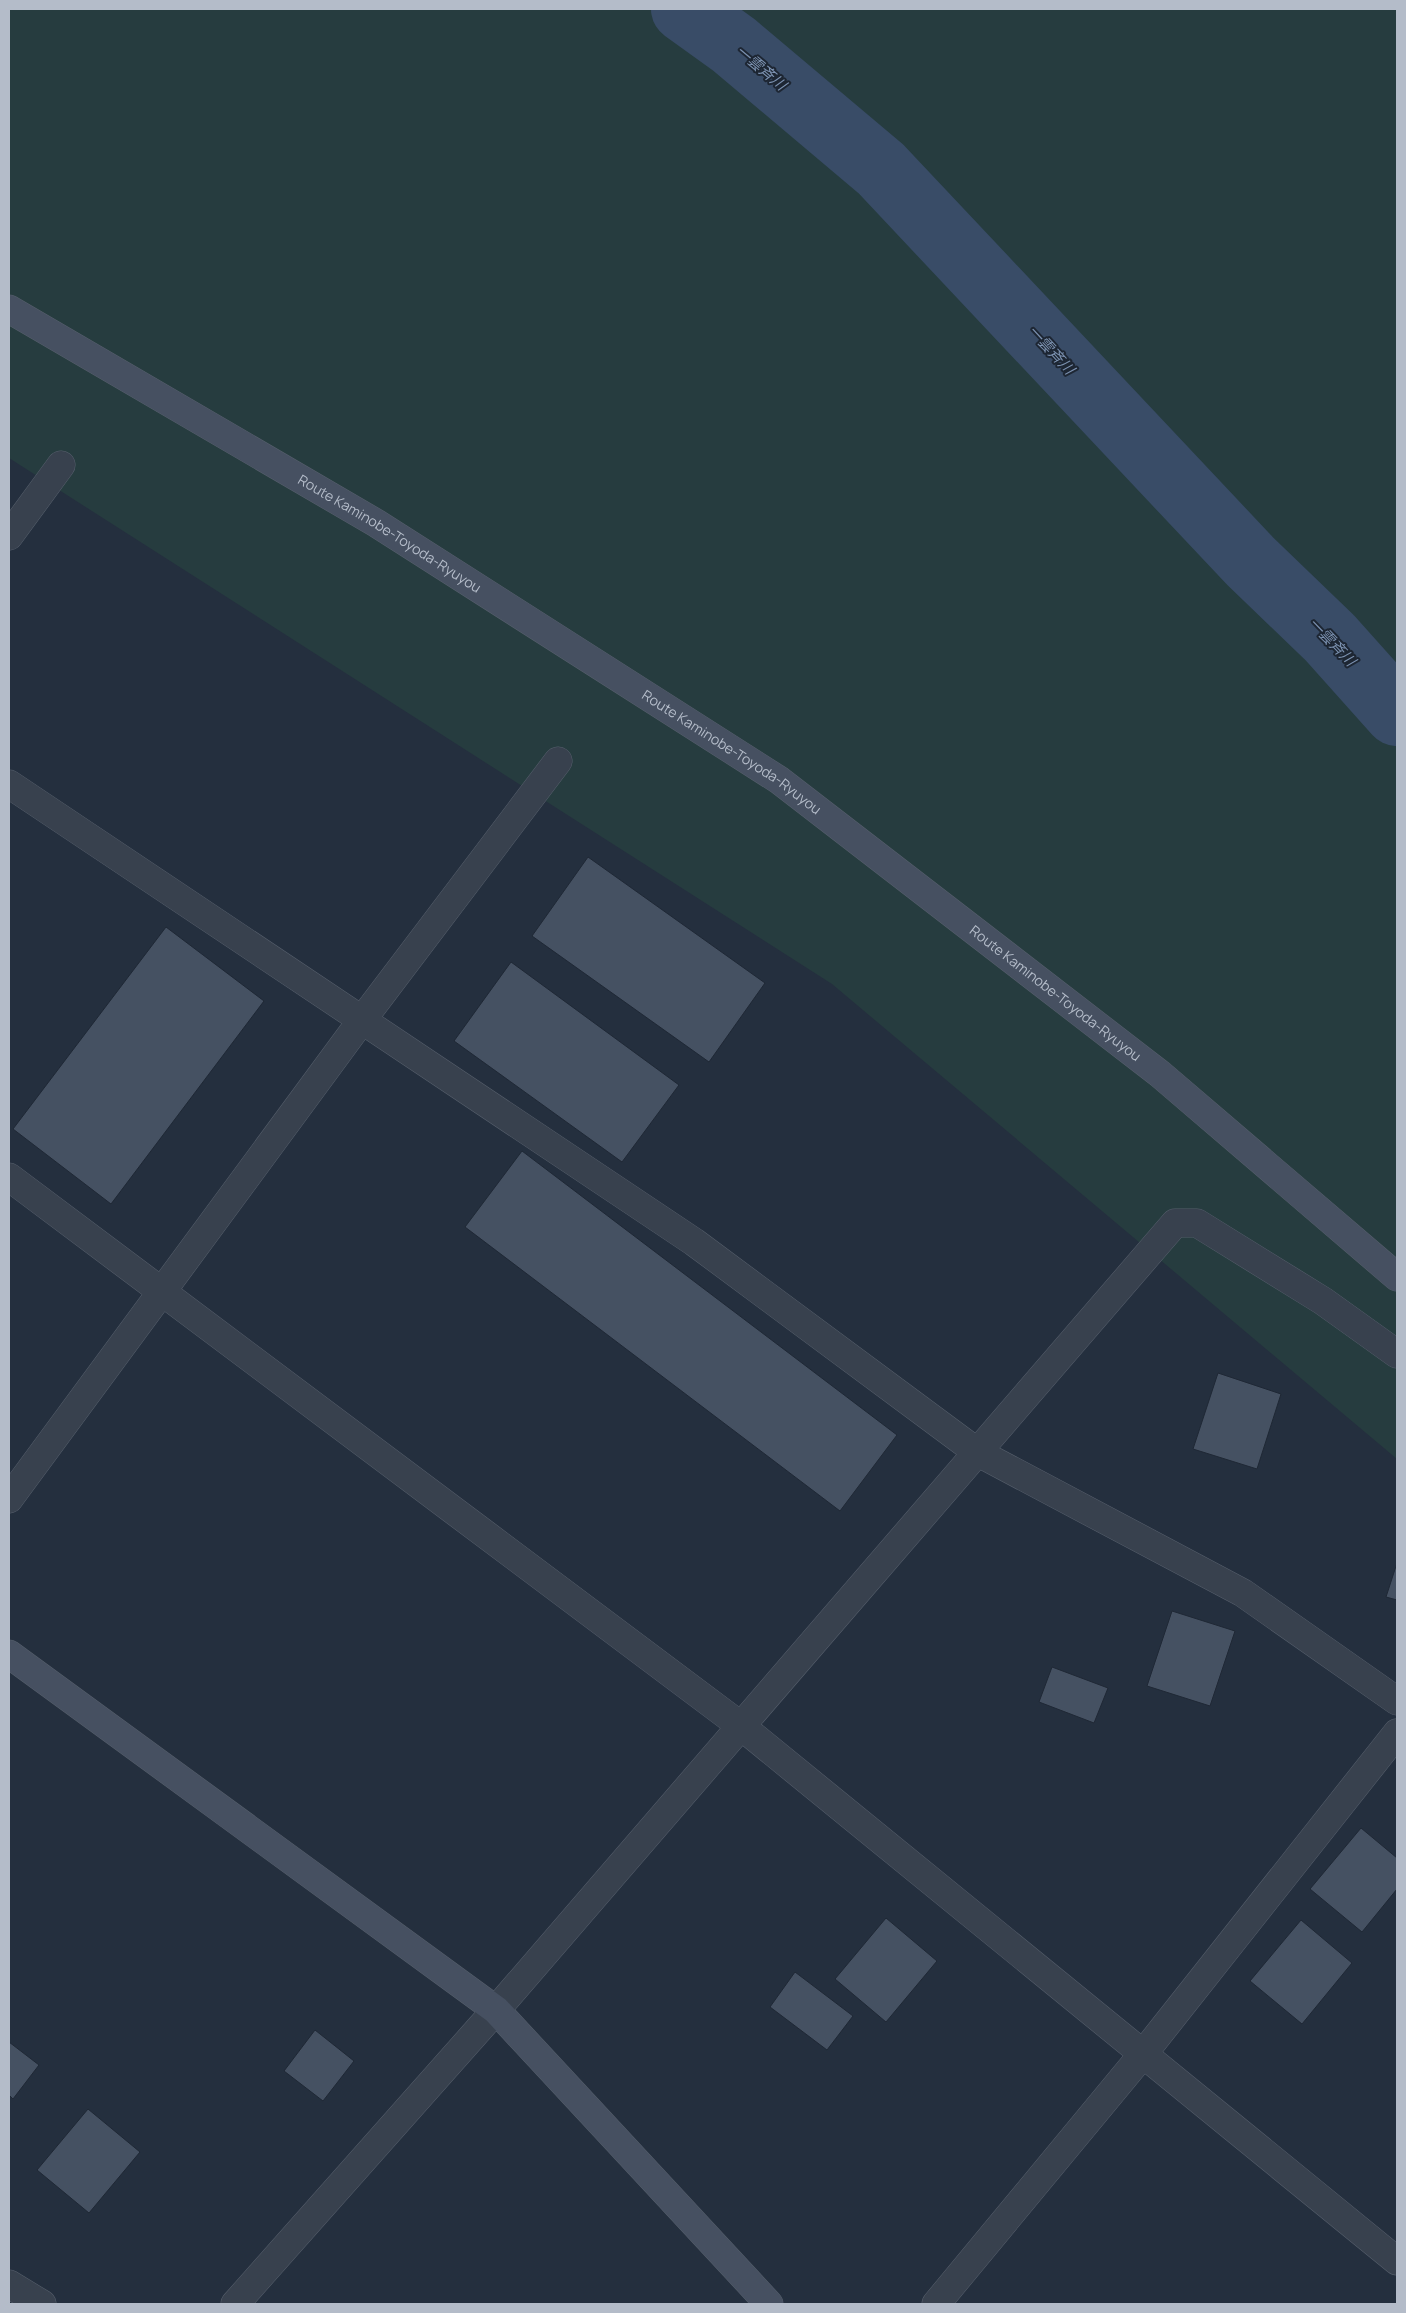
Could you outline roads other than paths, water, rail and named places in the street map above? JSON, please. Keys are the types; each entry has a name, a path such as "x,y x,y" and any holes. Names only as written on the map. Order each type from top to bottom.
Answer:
{"main road":[{"name":"Route Kaminobe-Toyoda-Ryuyou","path":"9,309 376,522 779,780 1160,1074 1397,1277"},
{"path":"9,1654 496,2010 769,2304"}],"street":[{"path":"9,536 61,465"},
{"path":"9,1499 362,1020 558,761"},
{"path":"9,784 694,1242 977,1452 1242,1593 1397,1701"},
{"path":"9,1177 741,1726 1397,2261"},
{"path":"235,2304 496,2010 1175,1223 1197,1223 1324,1301 1397,1354"},
{"path":"936,2304 1143,2054 1397,1733"},
{"path":"9,2284 42,2304"}],"waterway":[{"name":"一雲斉川","path":"684,9 734,45 881,169 1250,561 1330,638 1397,713"}]}
